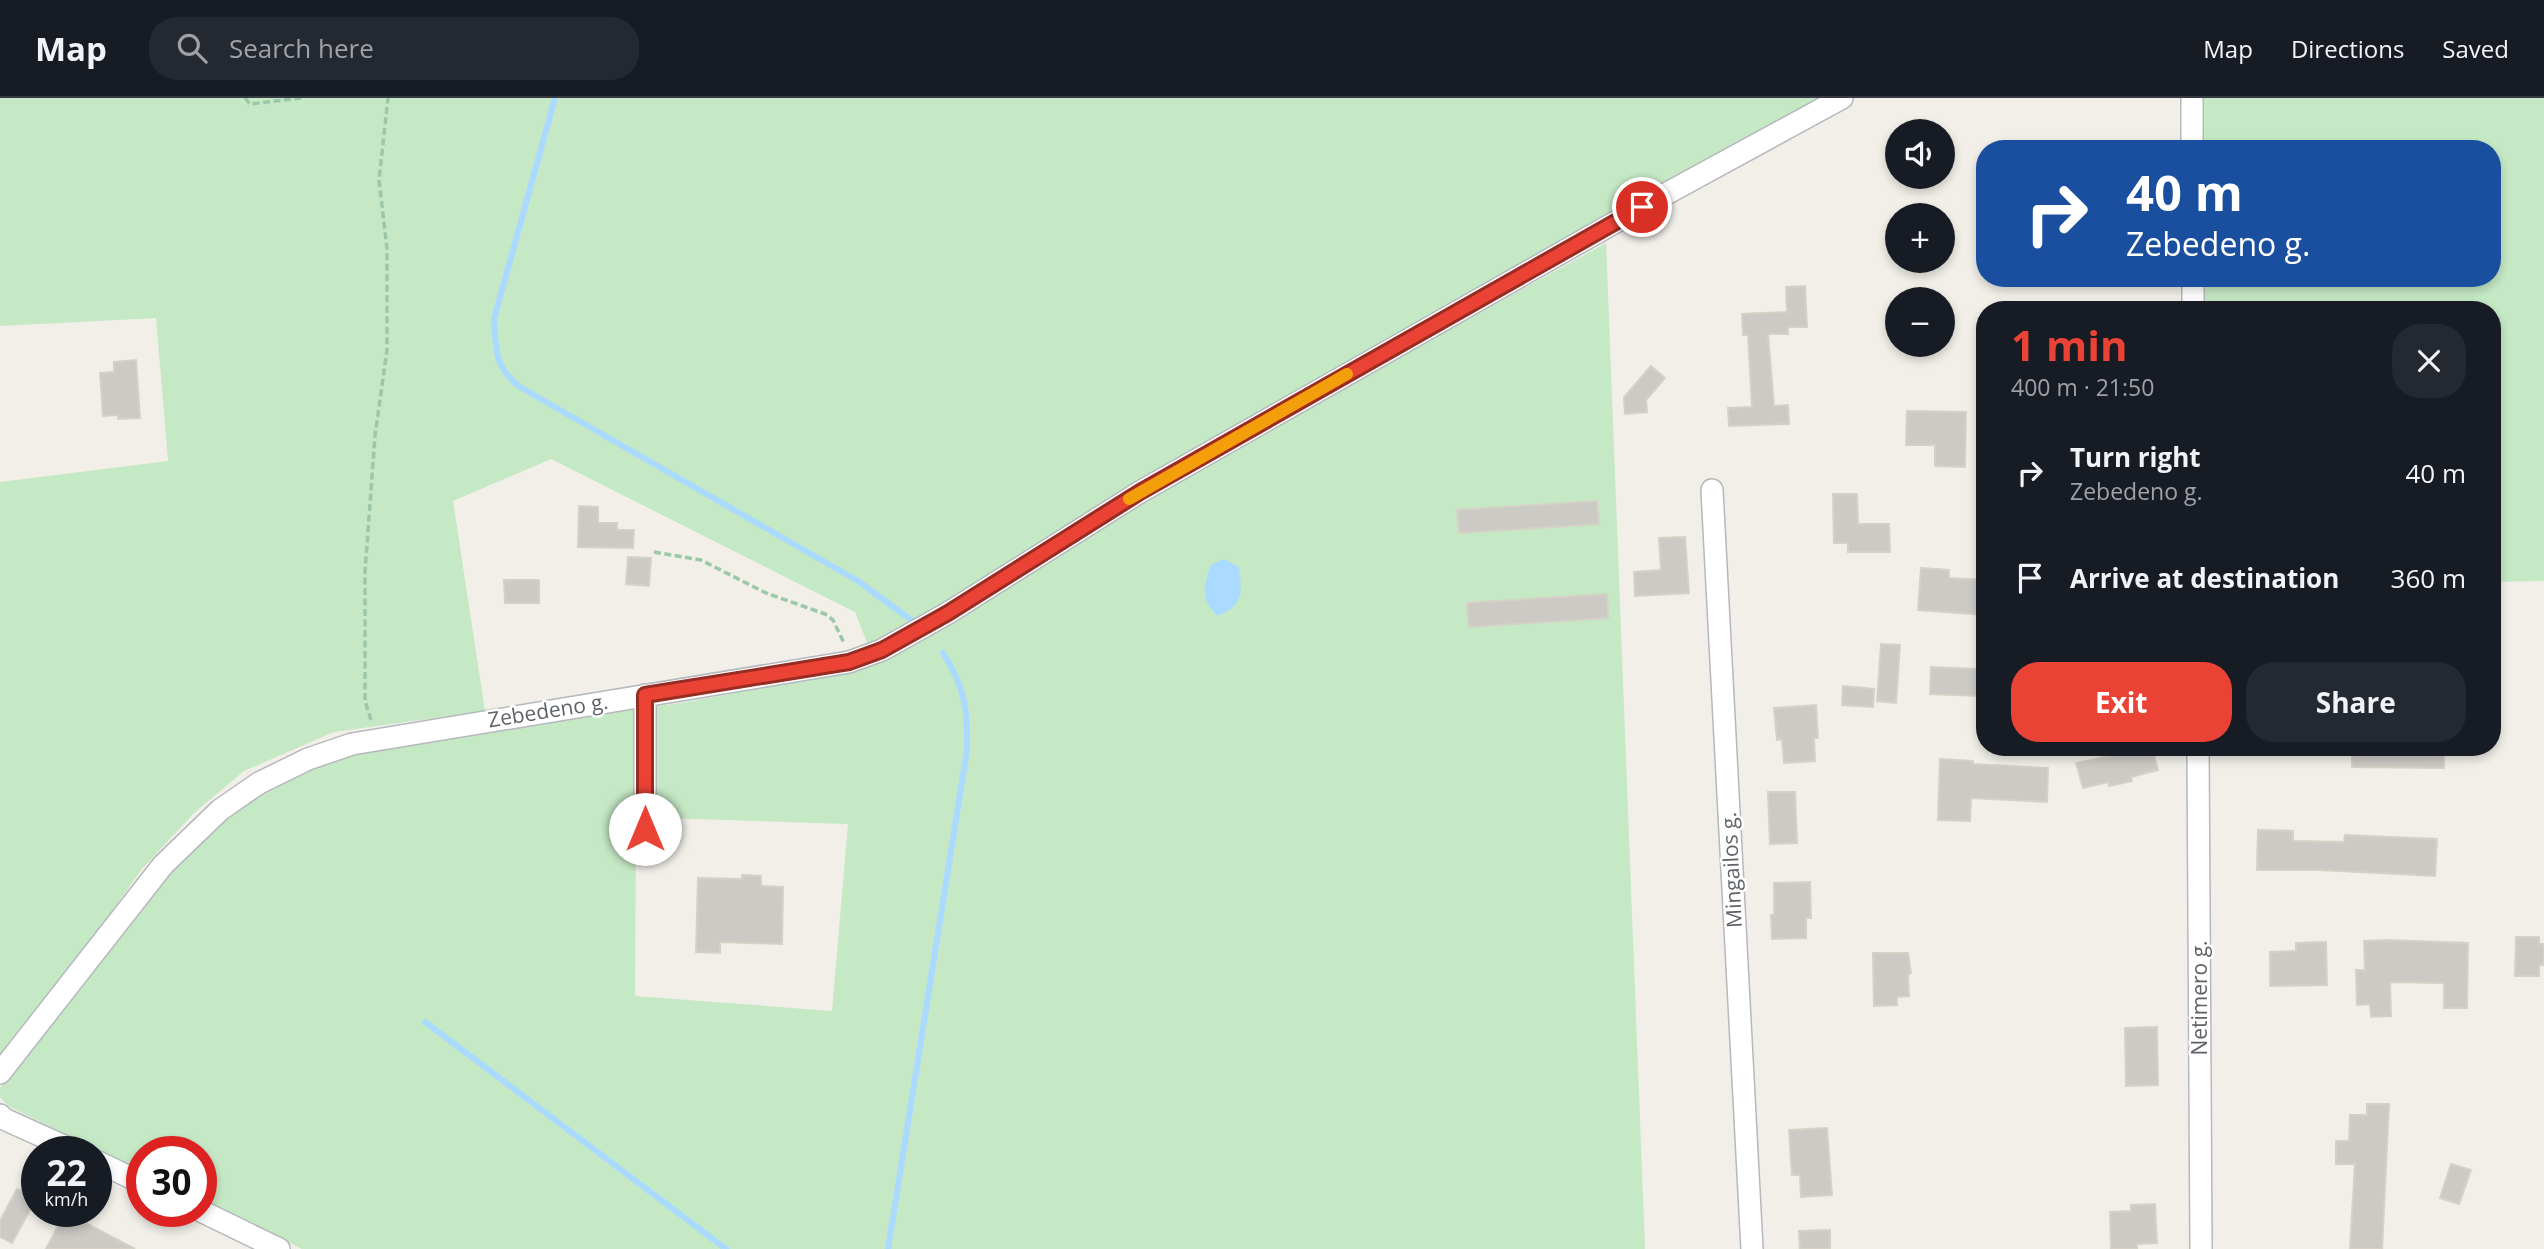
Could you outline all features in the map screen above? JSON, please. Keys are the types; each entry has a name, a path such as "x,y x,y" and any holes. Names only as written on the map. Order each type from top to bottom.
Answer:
{"street":[{"name":"Zebedeno g.","path":"0,1073 163,864 220,810 259,783 308,759 352,744 849,662 882,650 948,613 1140,492 1642,207 1842,98"},
{"path":"2192,98 2192,140"},
{"name":"Mingailos g.","path":"1712,490 1752,1249"},
{"path":"645,695 645,829"},
{"name":"Netimero g.","path":"2198,756 2201,1249"},
{"path":"0,1115 42,1136"},
{"path":"217,1219 279,1249"}],"path":[{"path":"245,98 250,104 301,98"},
{"path":"377,739 365,701 365,572 375,436 387,350 387,249 379,180 388,98"},
{"path":"654,552 701,560 766,593 825,614 838,627 849,662"}],"green space":[{"path":"0,98 1827,98 914,622 868,645 855,612 551,459 453,501 485,711 334,732 244,771 194,813 141,870 29,1029 0,1057 0,482 168,461 156,318 0,326"},
{"path":"2202,98 2544,98 2544,581 2501,582 2501,301 2202,301 2202,287 2501,287 2501,140 2202,140"},
{"path":"1606,243 1645,1249 302,1249 217,1207 217,1136 126,1136 126,1163 112,1156 112,1136 70,1136 8,1106 0,1097 0,1088 181,860 240,805 314,763 401,743 686,702 793,682 858,666 942,630 1124,512","holes":["636,817 848,824 832,1011 635,996"]}],"water":[{"path":"1224,559 1239,567 1241,591 1233,607 1218,616 1208,604 1205,587 1211,565"}],"building":[{"path":"1805,286 1807,327 1788,327 1788,334 1768,334 1774,406 1788,405 1789,424 1729,426 1728,408 1752,407 1748,335 1743,335 1742,314 1787,312 1786,287"},
{"path":"136,360 140,418 118,419 118,415 103,416 100,373 114,372 114,362"},
{"path":"1651,366 1665,378 1646,400 1647,412 1625,414 1624,397"},
{"path":"1907,411 1966,412 1965,467 1935,466 1935,445 1906,445"},
{"path":"1833,494 1857,494 1858,524 1889,524 1890,552 1848,552 1848,543 1834,543"},
{"path":"1597,501 1599,524 1459,533 1457,510"},
{"path":"579,506 598,507 598,523 617,523 617,530 634,530 633,548 578,547"},
{"path":"1685,537 1689,593 1635,596 1634,572 1661,570 1659,538"},
{"path":"628,557 651,558 649,586 626,584"},
{"path":"1921,568 1949,570 1949,578 1976,580 1976,614 1918,610"},
{"path":"504,580 539,580 539,603 505,603"},
{"path":"1607,594 1608,618 1469,627 1467,603"},
{"path":"1881,644 1900,645 1896,703 1877,701"},
{"path":"1931,667 1976,669 1976,696 1930,694"},
{"path":"1843,686 1874,689 1873,707 1842,705"},
{"path":"1816,705 1818,738 1814,738 1815,761 1784,763 1782,739 1777,740 1774,708"},
{"path":"2111,756 2154,756 2158,770 2131,777 2132,781 2109,786 2108,782 2083,788 2076,763"},
{"path":"2352,756 2444,756 2444,768 2352,767"},
{"path":"1940,759 1973,761 1973,764 2048,768 2047,802 1971,798 1970,821 1938,820"},
{"path":"1768,792 1795,792 1797,843 1770,844"},
{"path":"2258,830 2293,831 2293,841 2344,842 2345,835 2437,839 2435,876 2320,870 2257,870"},
{"path":"742,875 761,876 761,886 783,887 782,944 720,942 720,953 696,952 698,878 742,879"},
{"path":"1810,882 1811,918 1806,918 1806,938 1772,939 1774,883"},
{"path":"2516,937 2539,937 2539,944 2544,944 2544,965 2539,965 2539,976 2515,976"},
{"path":"2364,941 2468,943 2467,1008 2444,1008 2444,983 2390,982 2391,1016 2371,1017 2370,1004 2357,1005 2356,970 2365,970"},
{"path":"2326,942 2327,985 2270,986 2270,952 2296,951 2296,943"},
{"path":"1873,953 1908,953 1911,973 1908,975 1909,996 1897,997 1897,1005 1874,1006"},
{"path":"2157,1027 2158,1085 2126,1086 2125,1028"},
{"path":"2367,1104 2389,1104 2382,1249 2350,1249 2355,1164 2336,1164 2336,1141 2349,1141 2350,1115 2367,1115"},
{"path":"1827,1128 1832,1195 1801,1197 1800,1175 1792,1175 1789,1130"},
{"path":"2451,1164 2471,1170 2459,1204 2440,1198"},
{"path":"17,1189 21,1191 21,1226 12,1243 0,1237 0,1221"},
{"path":"2155,1204 2157,1243 2137,1244 2137,1249 2111,1249 2110,1212 2131,1211 2131,1205"},
{"path":"57,1227 93,1227 135,1249 46,1249"},
{"path":"1830,1230 1830,1249 1800,1249 1799,1231"}],"waterway":[{"path":"555,98 494,319 496,349 505,372 520,387 858,581 914,622"},
{"path":"888,1249 967,750 964,700 943,653"},
{"path":"425,1022 726,1249"}],"slow traffic":[{"path":"1129,499 1347,374"}],"route":[{"path":"645,829 645,695 849,662 882,650 948,613 1140,492 1642,207"}]}
